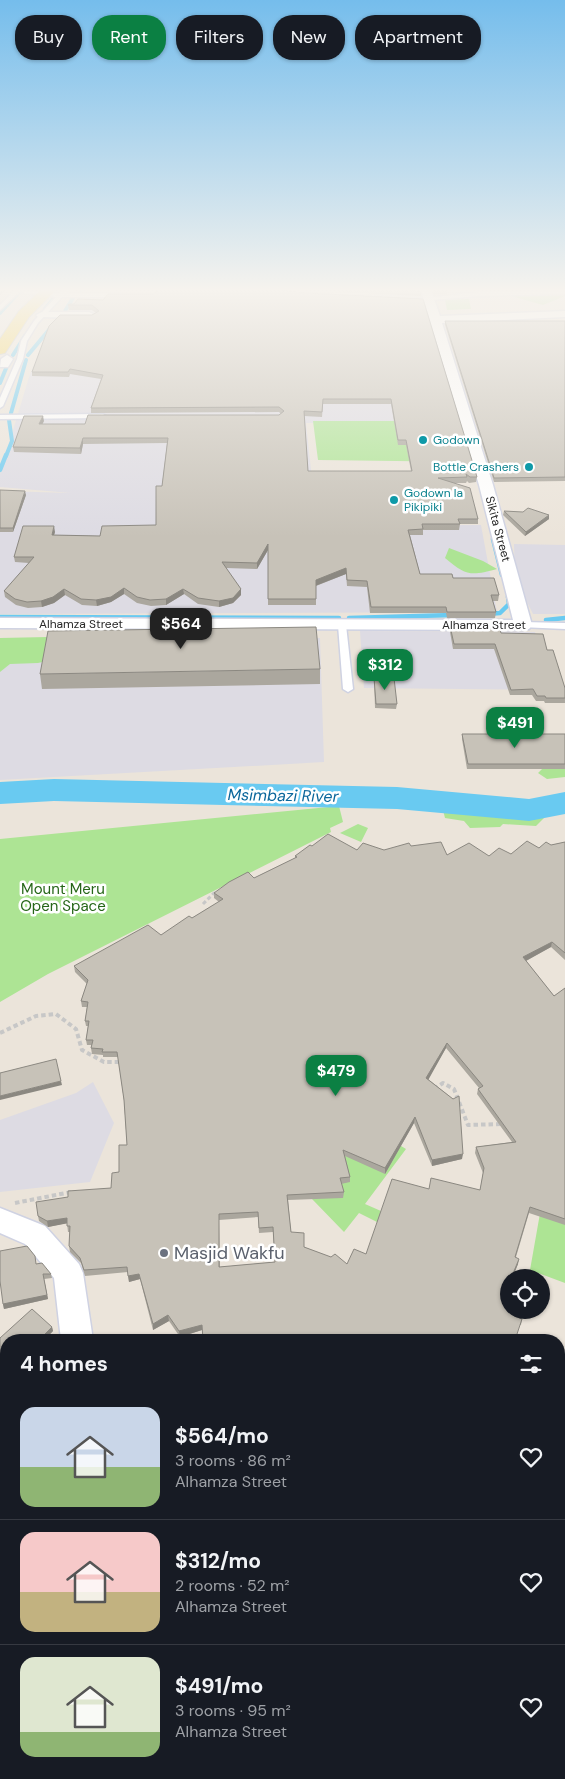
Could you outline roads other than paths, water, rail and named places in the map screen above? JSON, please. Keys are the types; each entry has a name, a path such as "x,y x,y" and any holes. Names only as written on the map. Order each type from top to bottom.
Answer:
{"street":[{"name":"Sikita Street","path":"451,371 486,485 523,625"},
{"name":"Alhamza Street","path":"0,623 523,625"},
{"path":"4,1212 35,1234 68,1273 76,1334"}],"lane":[{"path":"0,406 4,371"},
{"path":"0,417 114,416"},
{"path":"342,625 348,689"},
{"name":"Alhamza Street","path":"523,625 565,626"}],"waterway":[{"path":"0,383 5,371"},
{"path":"11,413 23,371"},
{"path":"6,456 12,441 9,420"},
{"path":"0,470 6,455"},
{"path":"493,539 502,575"},
{"path":"488,614 500,613 509,604 508,597"},
{"path":"349,618 453,615"},
{"path":"0,617 339,618"},
{"path":"546,620 565,618"},
{"name":"Msimbazi River","path":"0,793 54,790 397,798 529,810 565,803"}],"place":[{"name":"Godown","path":"423,440"},
{"name":"Bottle Crashers","path":"529,467"},
{"name":"Godown la Pikipiki","path":"394,500"},
{"name":"Masjid Wakfu","path":"164,1253"}],"park label":[{"name":"Mount Meru Open Space","path":"63,898"}]}
